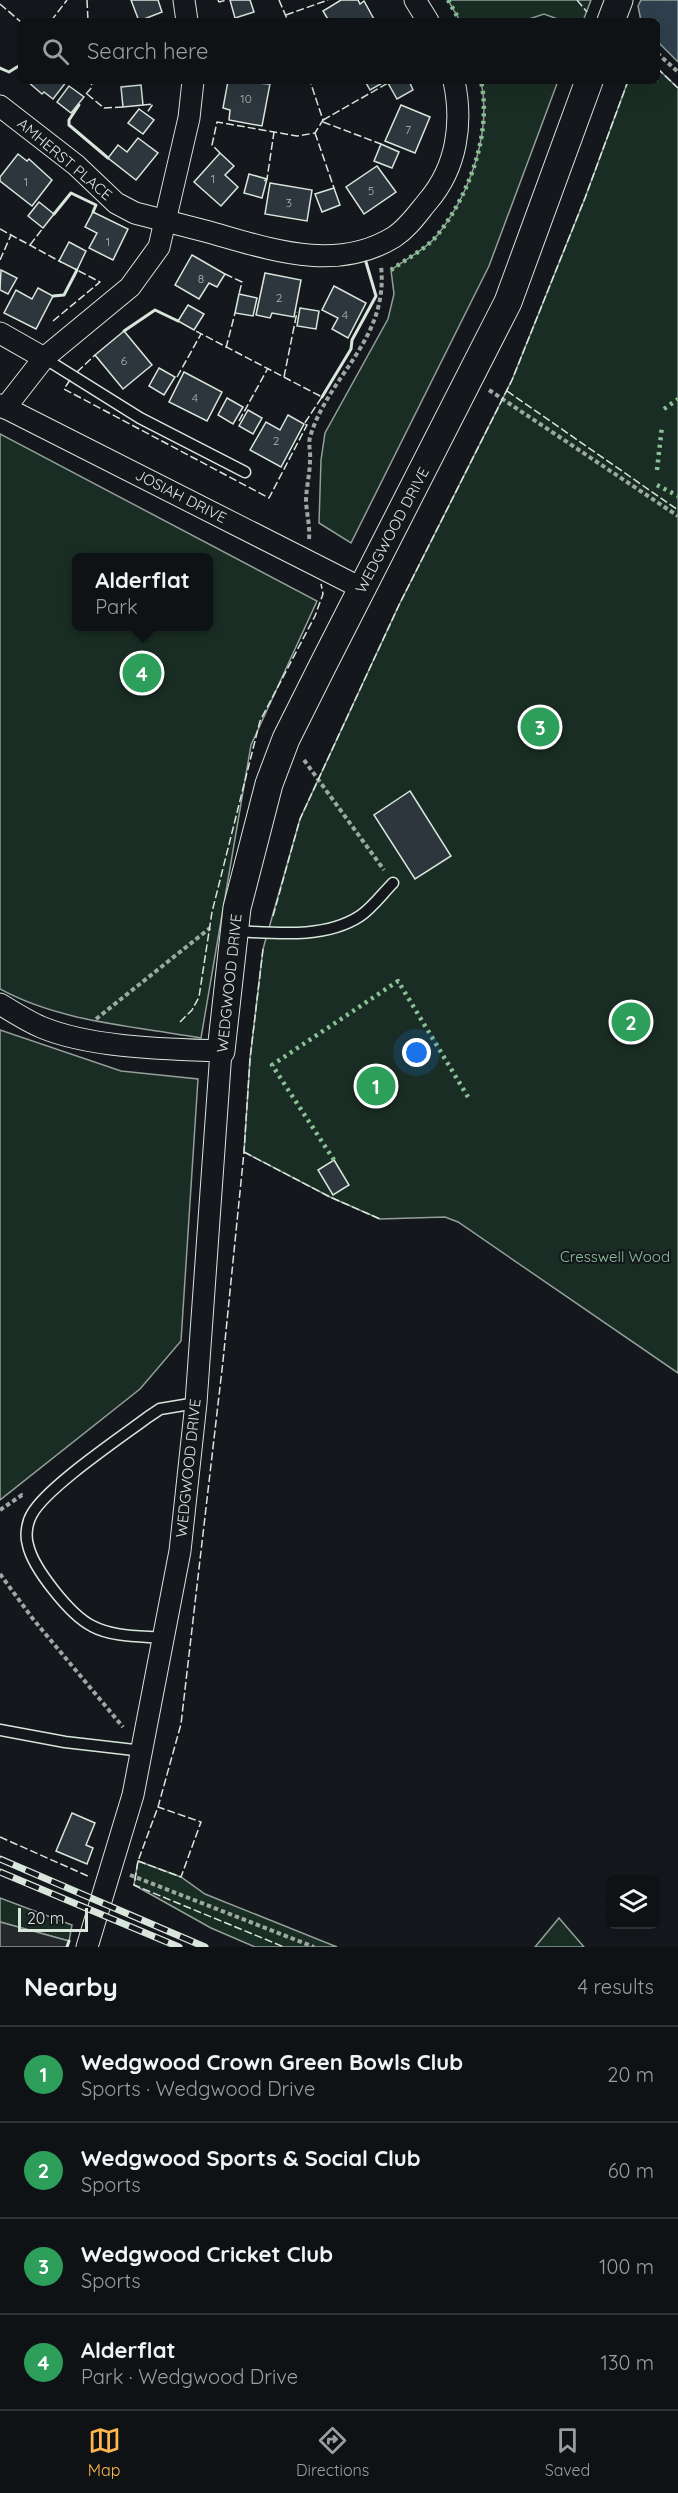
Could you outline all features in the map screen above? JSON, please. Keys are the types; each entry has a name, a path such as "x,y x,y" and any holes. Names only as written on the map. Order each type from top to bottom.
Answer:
{"street":[{"path":"184,0 187,18"},
{"path":"415,0 426,18"},
{"path":"612,18 619,0"},
{"path":"2,406 44,358 130,287 159,247 189,118 193,84"},
{"name":"AMHERST PLACE","path":"0,106 76,165 116,203 135,213 262,248 317,256 350,255 394,236 413,220 435,194 457,144 458,114 454,84"},
{"name":"WEDGWOOD DRIVE","path":"87,1947 112,1868 143,1751 180,1551 196,1403 221,1051 235,919 269,784 286,739 508,302 588,84"},
{"path":"0,333 44,358"},
{"name":"JOSIAH DRIVE","path":"2,406 361,588"},
{"path":"0,1004 41,1027 74,1036 159,1049 221,1051"}],"lane":[{"path":"44,358 140,418 245,472"},
{"path":"235,919 290,933 327,929 360,916 393,883"},
{"path":"164,1638 126,1634 93,1627 72,1612 34,1561 27,1544 27,1530 30,1516 48,1495 147,1417 160,1409 196,1403"},
{"path":"0,1730 143,1751"}],"path":[{"path":"660,55 678,72"},
{"path":"307,560 310,525 306,502 311,458 309,441 316,421 374,325 384,283 381,260 372,246"},
{"path":"471,378 678,516"},
{"path":"286,739 319,777 393,883"},
{"path":"74,1036 235,919"},
{"path":"0,1574 33,1619 143,1751"},
{"path":"112,1868 314,1947"}],"green space":[{"path":"448,0 591,0 584,18 555,18 544,14 532,18 458,18"},
{"name":"Cresswell Wood","path":"660,71 678,88 678,1373 458,1222 445,1217 380,1219 330,1197 244,1152 250,1059 263,949 300,819 399,605 512,380 585,198 627,84 660,84"},
{"path":"481,84 557,84 489,266 351,543 319,523 321,460 325,433 388,319 394,294 391,270 423,248 439,233 460,200 469,181 481,141 484,101"},
{"path":"0,434 317,601 251,745 201,1038 72,1016 23,1000 0,989"},
{"path":"0,1030 121,1071 198,1079 181,1341 140,1389 0,1500"},
{"path":"138,1861 181,1877 205,1894 337,1947 255,1947 211,1928 134,1885"},
{"path":"0,1898 72,1925 69,1941 0,1922"},
{"path":"559,1918 584,1947 535,1947"}],"shaded area":[{"path":"0,1922 69,1941 67,1947 0,1947"}],"water":[{"path":"641,0 678,0 678,62 660,44 660,18 640,18 638,6"}],"building":[{"path":"131,0 158,0 162,12 147,18 138,18"},
{"path":"230,0 250,0 254,12 235,18"},
{"path":"341,0 358,0 360,4 364,1 373,18 327,18 323,11"},
{"path":"30,84 65,84 53,99 44,92 42,94"},
{"path":"227,84 270,84 262,126 229,120 230,110 223,108"},
{"path":"367,84 381,84 370,90"},
{"path":"389,84 410,84 413,90 397,99"},
{"path":"141,85 143,105 123,107 121,87"},
{"path":"69,86 84,97 71,113 57,102"},
{"path":"401,105 430,117 415,153 385,141"},
{"path":"139,109 154,120 143,134 128,123"},
{"path":"138,138 158,153 136,180 108,158 118,145 127,152"},
{"path":"381,144 399,152 392,168 374,161"},
{"path":"220,153 234,166 225,175 238,187 221,206 194,182"},
{"path":"18,154 27,161 29,159 52,180 32,206 0,181 0,177"},
{"path":"377,166 396,192 364,214 346,187"},
{"path":"249,174 267,179 262,198 244,193"},
{"path":"270,183 312,190 307,221 265,214"},
{"path":"334,188 340,205 322,212 315,194"},
{"path":"39,202 54,214 43,228 28,216"},
{"path":"93,212 128,229 113,260 89,248 97,233 85,227"},
{"path":"69,242 86,251 77,270 59,261"},
{"path":"192,255 225,274 217,287 209,283 199,299 175,285"},
{"path":"1,270 17,278 8,294 0,290"},
{"path":"265,273 301,280 294,317 272,313 270,318 256,315"},
{"path":"334,286 366,303 348,338 332,329 338,318 322,310"},
{"path":"38,288 53,296 36,329 4,313 16,290 32,299"},
{"path":"239,294 257,298 253,316 235,313"},
{"path":"188,305 204,314 194,330 178,321"},
{"path":"300,308 319,311 316,329 297,326"},
{"path":"124,331 152,365 123,389 95,355"},
{"path":"159,368 175,377 164,395 149,386"},
{"path":"184,372 222,392 207,421 169,402"},
{"path":"227,398 243,407 233,424 218,415"},
{"path":"248,410 262,418 253,434 239,426"},
{"path":"288,415 304,424 281,467 250,450 266,422 280,430"},
{"path":"410,791 451,856 415,879 374,815"},
{"path":"334,1160 349,1185 333,1195 318,1170"},
{"path":"72,1813 95,1823 86,1845 93,1848 87,1864 56,1851"}],"railway":[{"path":"0,1859 205,1947"},
{"path":"0,1872 179,1947"}],"hedge":[{"path":"448,0 458,18"},
{"path":"391,270 423,248 439,233 460,200 469,181 481,141 484,101 481,84"},
{"path":"664,409 678,399"},
{"path":"657,470 662,426"},
{"path":"657,485 678,496"},
{"path":"334,1160 272,1065 398,981 468,1097"}],"fence":[{"path":"53,18 67,0"},
{"path":"87,0 88,18"},
{"path":"218,0 219,2 227,0"},
{"path":"279,0 287,18"},
{"path":"286,15 328,0"},
{"path":"577,0 587,12"},
{"path":"0,4 18,19"},
{"path":"660,71 678,88"},
{"path":"86,94 92,87 92,84"},
{"path":"220,153 212,145 217,122 297,136 315,133 323,120 311,84"},
{"path":"323,120 386,84"},
{"path":"273,916 300,819 399,605 512,380 585,198 627,84"},
{"path":"87,94 104,108 123,107"},
{"path":"143,105 153,104 146,114"},
{"path":"323,122 381,144"},
{"path":"264,181 267,179 274,132"},
{"path":"315,133 334,188"},
{"path":"30,245 43,228"},
{"path":"0,229 61,262"},
{"path":"0,260 11,235"},
{"path":"53,321 100,282 75,269"},
{"path":"225,274 242,282 239,294"},
{"path":"284,377 297,312"},
{"path":"226,348 235,313"},
{"path":"70,380 64,389 269,498 307,425 304,424 322,397 194,330"},
{"path":"177,377 201,334"},
{"path":"77,372 95,355"},
{"path":"239,421 268,368"},
{"path":"507,391 678,510"},
{"path":"180,1022 192,1010 199,997 212,912 260,721 315,616 323,594 321,584"},
{"path":"263,949 250,1059 244,1152 223,1361 181,1724 158,1807 138,1861 134,1885 284,1947"},
{"path":"244,1152 330,1197 380,1219"},
{"path":"138,1861 181,1877 201,1822 158,1807"},
{"path":"0,1837 90,1877"}],"wall":[{"path":"0,68 9,72 17,67"},
{"path":"79,105 69,120 69,125 108,158"},
{"path":"54,214 71,193 96,205 93,212"},
{"path":"322,397 351,349 352,340 376,296 366,262"},
{"path":"53,296 64,295 77,270"},
{"path":"124,331 155,310 178,321"},
{"path":"67,1947 69,1941"}],"place":[{"name":"Alderflat","path":"142,673"},
{"name":"Wedgwood Cricket Club","path":"540,727"},
{"name":"Wedgwood Sports & Social Club","path":"631,1022"},
{"name":"Wedgwood Crown Green Bowls Club","path":"376,1086"}]}
